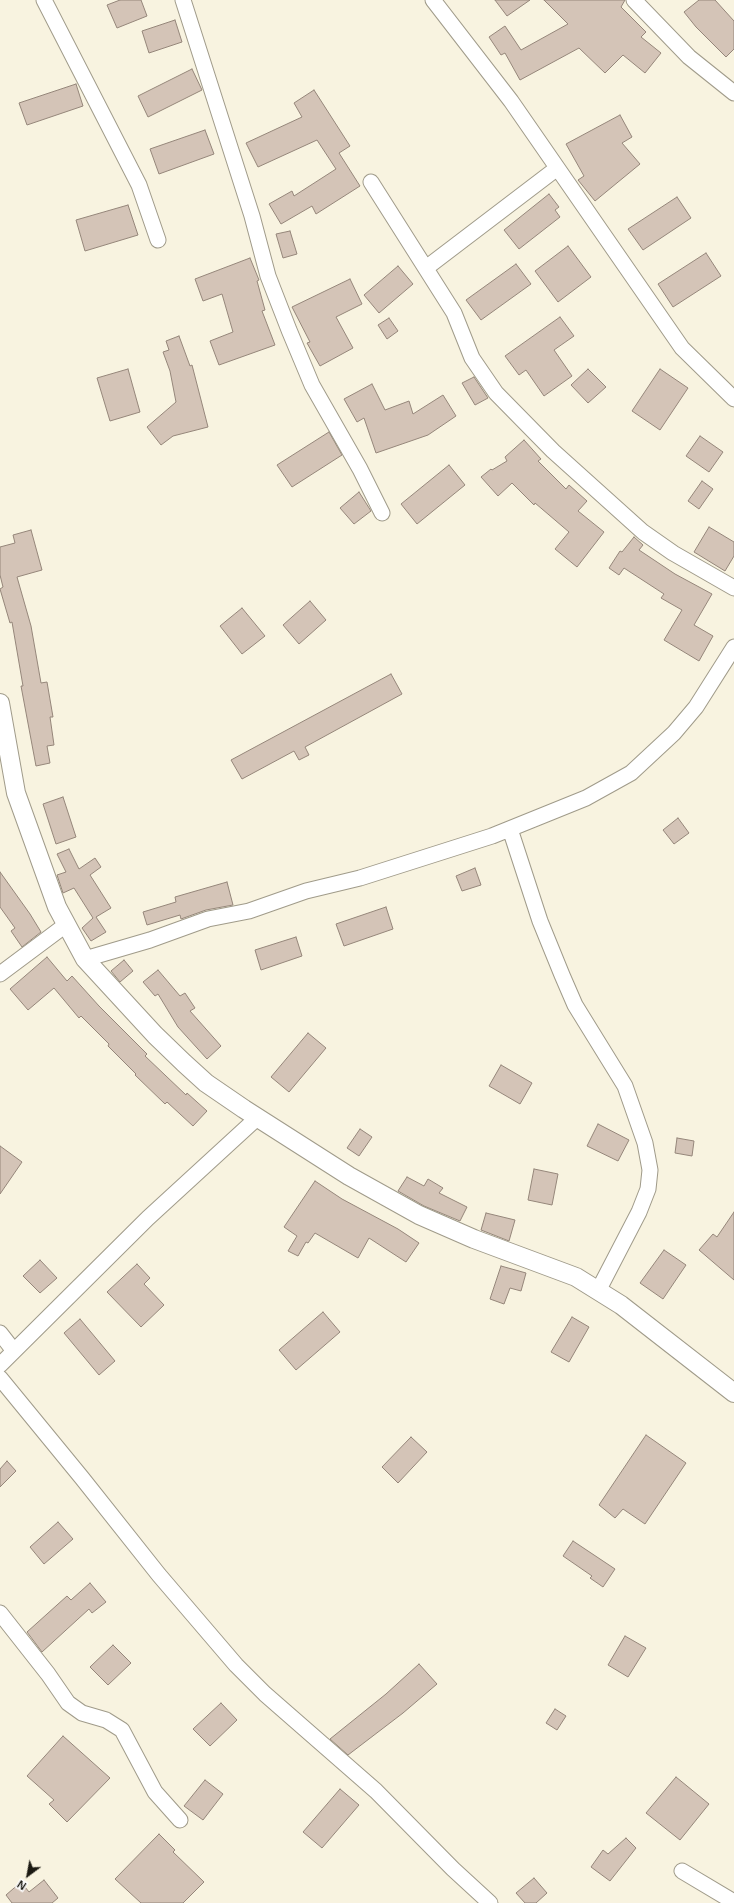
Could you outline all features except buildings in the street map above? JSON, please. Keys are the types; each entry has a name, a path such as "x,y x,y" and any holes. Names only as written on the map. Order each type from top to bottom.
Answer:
{"street":[{"path":"44,0 139,185 158,240"},
{"path":"183,0 252,216 268,276 312,385 360,469 382,513"},
{"path":"433,0 511,101 556,169 682,348 734,399"},
{"path":"634,0 689,57 734,93"},
{"path":"426,268 556,169"},
{"path":"371,182 454,313 472,358 496,393 553,451 643,532 673,552 734,588"},
{"path":"85,959 150,940 208,919 249,911 306,891 360,878 492,836 586,798 631,773 674,733 696,707 734,647"},
{"path":"0,703 16,793 57,908 85,959 155,1035 184,1063 206,1083 257,1118 349,1176 418,1215 474,1239 576,1278 598,1291 621,1305 734,1393"},
{"path":"510,829 540,921 562,975 575,1004 625,1086 645,1143 650,1170 648,1189 639,1212 598,1291"},
{"path":"0,974 67,924"},
{"path":"0,1365 148,1218 257,1118"},
{"path":"0,1333 14,1351"},
{"path":"0,1378 159,1575 236,1664 265,1694 376,1791 453,1869 490,1903"},
{"path":"2,1620 68,1703 82,1713 106,1720 122,1730 155,1792 180,1820"},
{"path":"682,1871 734,1902"}]}
